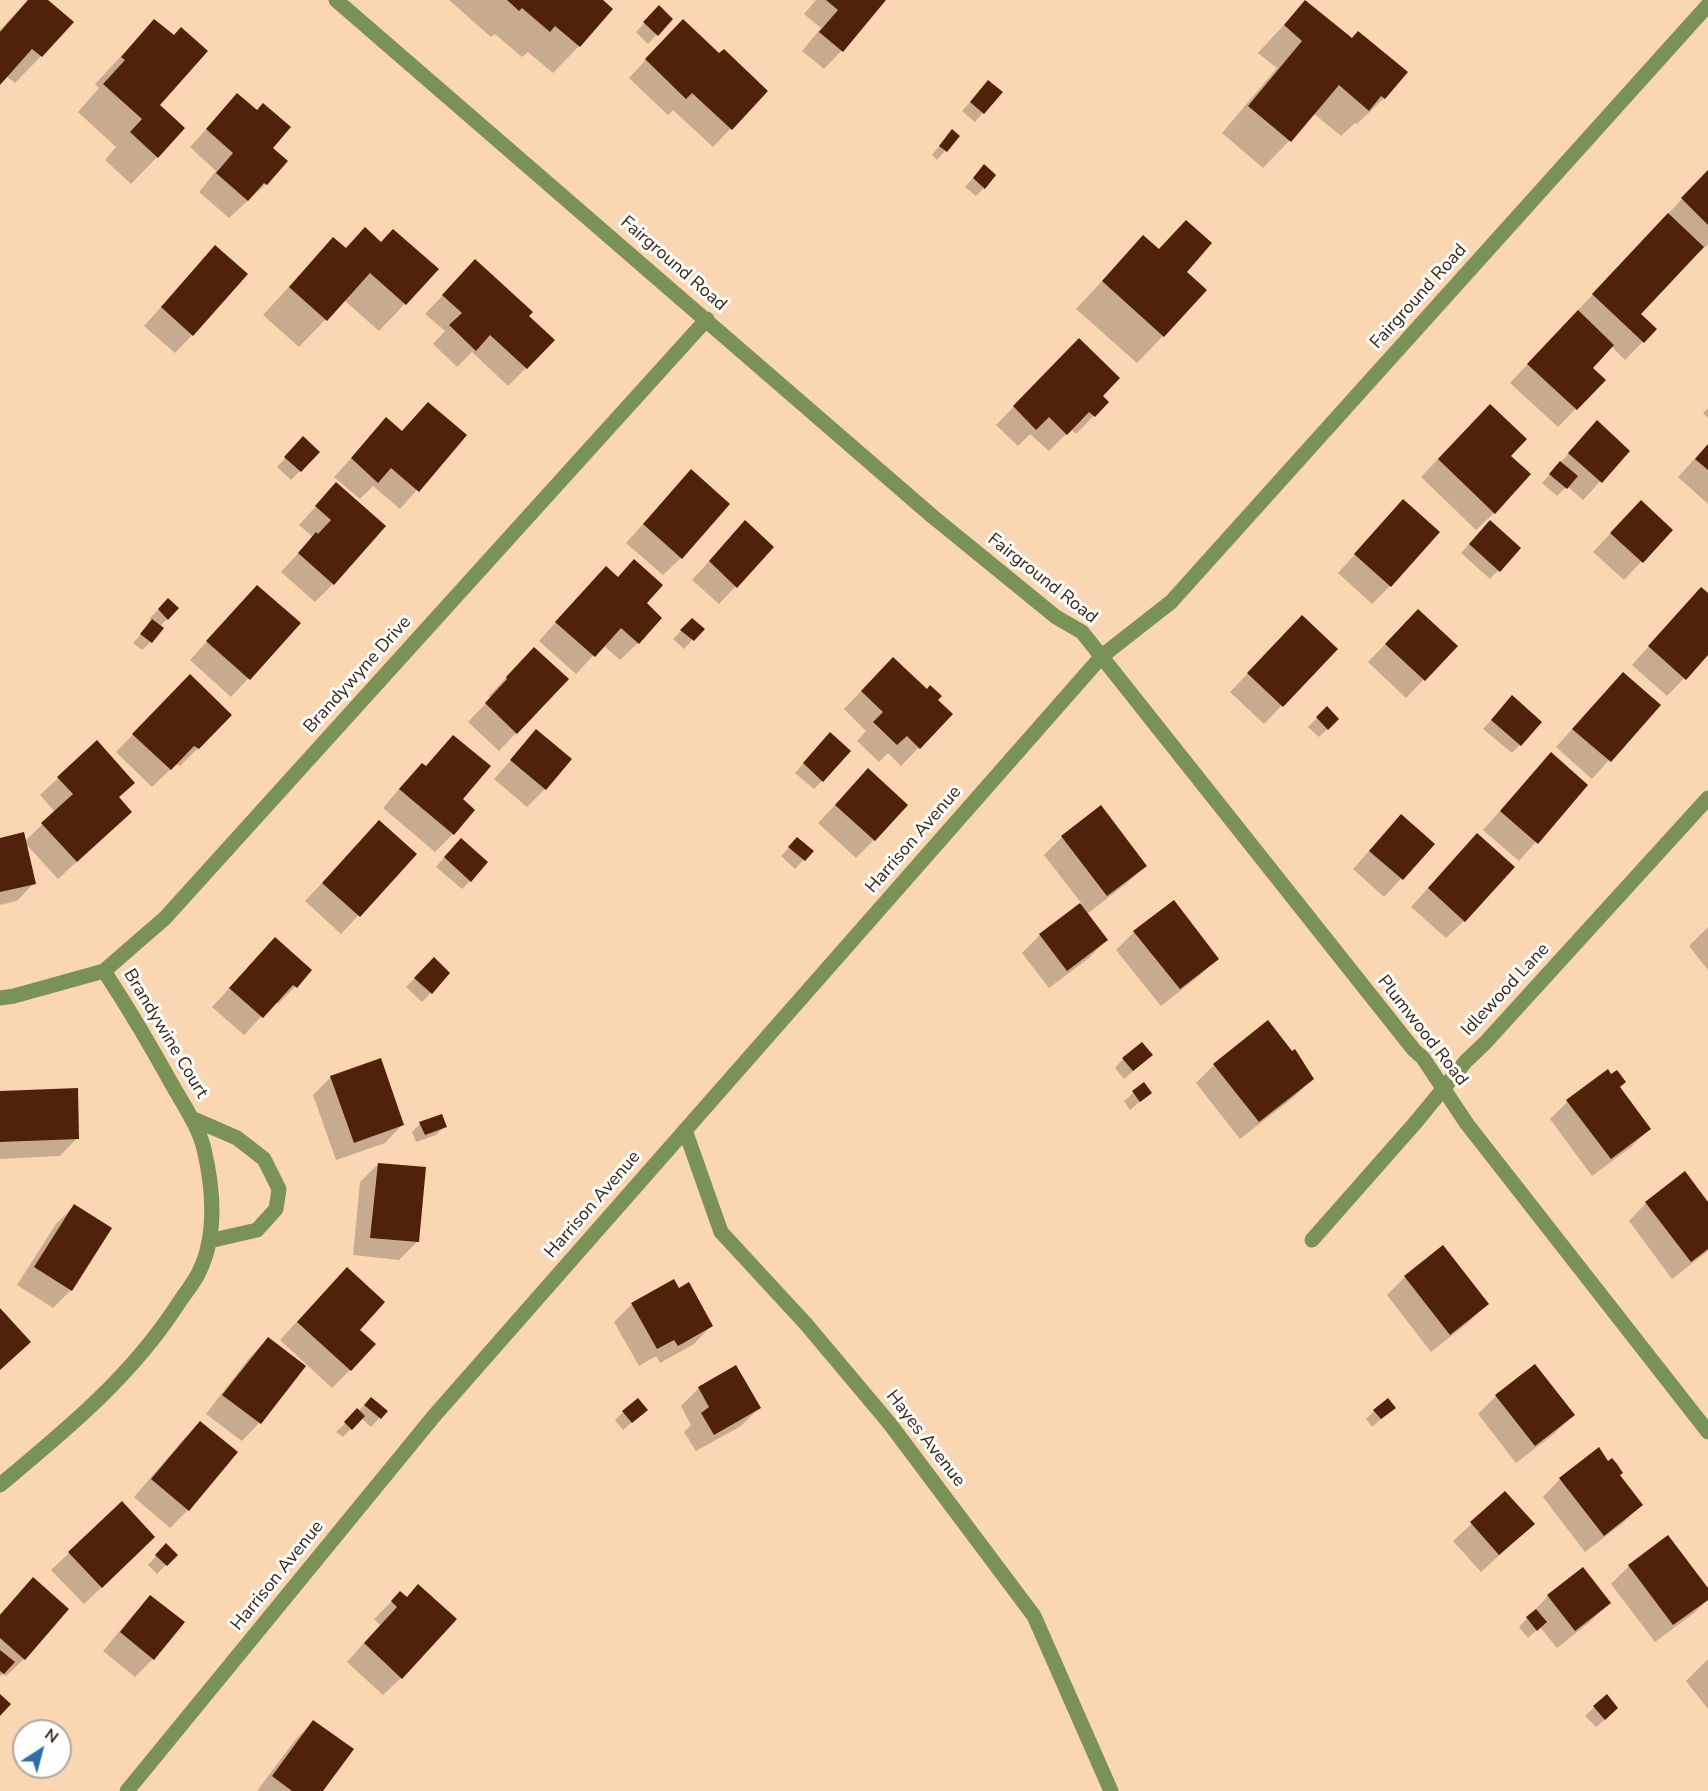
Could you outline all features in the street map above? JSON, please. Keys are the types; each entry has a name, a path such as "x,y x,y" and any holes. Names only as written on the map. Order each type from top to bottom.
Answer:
{"street":[{"name":"Fairground Road","path":"336,0 932,516 1056,617 1082,632 1102,656 1171,602 1708,5"},
{"name":"Brandywyne Drive","path":"0,998 104,971 165,918 707,319"},
{"name":"Plumwood Road","path":"1102,656 1407,1041 1423,1058 1467,1124 1708,1432"},
{"name":"Harrison Avenue","path":"127,1791 434,1416 1102,656"},
{"name":"Idlewood Lane","path":"1312,1240 1466,1061 1708,798"},
{"name":"Brandywine Court","path":"0,1485 74,1424 119,1380 152,1341 201,1270 209,1241 212,1206 204,1148 191,1118 137,1021 104,971"},
{"name":"Brandywine Court","path":"191,1118 237,1138 264,1159 279,1189 276,1209 257,1230 209,1241"},
{"name":"Hayes Avenue","path":"685,1130 721,1232 806,1324 890,1424 1034,1616 1111,1791"}],"building":[{"path":"28,0 48,0 74,22 42,57 32,49 0,85 0,32"},
{"path":"507,0 603,0 613,9 580,47 555,26 550,32 522,8 519,11"},
{"path":"826,0 886,0 843,52 819,32 838,10"},
{"path":"1305,0 1352,38 1358,31 1408,72 1385,99 1381,96 1369,111 1339,85 1291,142 1248,106 1302,41 1284,25"},
{"path":"659,5 673,19 658,36 643,22"},
{"path":"154,19 174,35 181,27 208,51 160,105 185,128 158,158 130,132 142,119 103,84 125,60 121,57"},
{"path":"683,19 719,53 724,49 768,91 732,130 692,93 686,99 645,59"},
{"path":"988,80 1003,92 984,114 970,102"},
{"path":"237,93 257,110 263,103 291,127 273,148 288,161 267,185 264,183 248,201 216,173 233,153 206,129"},
{"path":"952,129 960,136 947,152 939,146"},
{"path":"984,164 996,175 985,189 973,178"},
{"path":"1708,170 1708,225 1681,198"},
{"path":"1668,213 1704,247 1641,314 1657,329 1644,343 1592,294"},
{"path":"1186,220 1212,243 1187,272 1207,290 1164,337 1102,281 1143,235 1159,249"},
{"path":"365,227 381,242 393,229 439,269 406,305 370,273 327,321 289,287 333,237 346,248"},
{"path":"215,245 248,274 193,336 161,307"},
{"path":"475,259 533,312 529,316 555,340 527,369 490,335 476,351 449,325 462,313 442,295"},
{"path":"1578,310 1614,345 1593,368 1606,380 1577,410 1527,364"},
{"path":"1079,338 1120,378 1103,396 1109,402 1095,417 1089,412 1067,435 1049,417 1036,430 1013,406"},
{"path":"428,402 467,435 419,492 391,468 378,483 351,458 386,417 402,431"},
{"path":"1490,404 1527,439 1511,456 1531,474 1495,514 1438,459"},
{"path":"1597,420 1630,451 1602,483 1568,453"},
{"path":"303,436 320,452 301,472 284,457"},
{"path":"1708,444 1708,470 1695,459"},
{"path":"1560,461 1578,476 1567,489 1549,474"},
{"path":"691,469 730,504 682,559 643,524"},
{"path":"336,482 386,526 334,585 298,553 316,532 318,534 331,520 315,506"},
{"path":"1403,499 1440,532 1391,587 1354,554"},
{"path":"1641,500 1673,530 1643,563 1610,533"},
{"path":"745,520 774,547 737,588 709,561"},
{"path":"1490,520 1521,548 1500,572 1469,544"},
{"path":"634,559 663,585 647,603 662,618 639,644 621,628 595,657 555,622 606,566 618,577"},
{"path":"257,585 301,623 250,680 206,641"},
{"path":"1701,587 1708,593 1708,655 1686,680 1648,646"},
{"path":"168,598 179,608 168,620 158,609"},
{"path":"1418,609 1458,646 1425,681 1385,644"},
{"path":"1302,615 1338,649 1283,707 1247,673"},
{"path":"692,618 705,629 694,641 680,630"},
{"path":"152,619 164,628 152,643 140,634"},
{"path":"534,647 569,679 517,734 485,703"},
{"path":"893,657 927,689 930,685 942,696 938,700 953,714 920,749 907,736 897,745 873,722 883,712 861,691"},
{"path":"1623,672 1661,705 1611,762 1572,729"},
{"path":"190,674 232,715 199,749 194,746 171,770 132,734"},
{"path":"1512,695 1542,722 1521,746 1491,720"},
{"path":"1327,706 1339,719 1328,730 1316,717"},
{"path":"536,729 572,759 546,790 510,760"},
{"path":"830,732 851,751 823,782 803,763"},
{"path":"453,735 491,766 463,799 475,810 454,835 399,789 422,763 426,766"},
{"path":"97,740 135,783 119,797 132,812 77,862 41,823 73,794 57,777"},
{"path":"1551,752 1588,785 1538,844 1500,811"},
{"path":"868,768 908,805 875,841 835,805"},
{"path":"1101,805 1147,866 1107,896 1061,836"},
{"path":"1401,814 1435,844 1403,880 1369,851"},
{"path":"379,820 417,854 360,917 322,883"},
{"path":"24,832 36,884 0,892 0,838"},
{"path":"1477,833 1515,867 1465,922 1428,888"},
{"path":"797,837 814,851 805,861 788,847"},
{"path":"461,838 488,862 471,882 444,857"},
{"path":"1174,900 1219,959 1180,989 1133,931"},
{"path":"1080,903 1108,940 1067,971 1039,934"},
{"path":"275,937 312,970 297,988 293,985 263,1018 229,988"},
{"path":"434,957 450,973 432,994 414,978"},
{"path":"1268,1020 1292,1051 1295,1049 1314,1079 1259,1122 1213,1064"},
{"path":"1142,1042 1153,1055 1133,1071 1122,1058"},
{"path":"381,1058 404,1125 354,1143 330,1076"},
{"path":"1608,1069 1611,1074 1617,1070 1626,1082 1620,1087 1651,1129 1611,1159 1566,1100"},
{"path":"1144,1082 1152,1093 1140,1102 1132,1091"},
{"path":"78,1088 79,1139 0,1142 0,1091"},
{"path":"442,1114 447,1127 425,1135 419,1122"},
{"path":"378,1163 426,1167 419,1242 370,1238"},
{"path":"1685,1171 1708,1202 1708,1249 1691,1262 1645,1202"},
{"path":"74,1204 112,1228 72,1291 34,1267"},
{"path":"1443,1245 1489,1304 1450,1335 1404,1276"},
{"path":"347,1267 385,1302 360,1330 376,1344 351,1371 297,1322"},
{"path":"674,1279 679,1288 689,1282 713,1326 678,1346 674,1340 657,1349 631,1303"},
{"path":"0,1308 31,1342 0,1370"},
{"path":"268,1337 306,1366 261,1424 222,1395"},
{"path":"1535,1364 1575,1415 1535,1446 1495,1395"},
{"path":"736,1365 761,1408 714,1435 701,1413 709,1407 698,1387"},
{"path":"371,1397 388,1411 381,1419 364,1405"},
{"path":"638,1398 648,1410 632,1423 622,1411"},
{"path":"1388,1398 1396,1408 1381,1419 1373,1410"},
{"path":"357,1408 365,1416 352,1430 344,1422"},
{"path":"200,1421 238,1452 189,1511 151,1479"},
{"path":"1599,1447 1608,1461 1612,1458 1617,1464 1623,1473 1620,1475 1643,1505 1604,1536 1559,1478"},
{"path":"1505,1491 1535,1524 1499,1555 1470,1522"},
{"path":"122,1501 155,1537 102,1588 68,1552"},
{"path":"1668,1535 1708,1588 1708,1600 1673,1625 1628,1565"},
{"path":"166,1543 178,1555 167,1566 155,1555"},
{"path":"1583,1567 1611,1603 1575,1631 1547,1595"},
{"path":"33,1577 69,1609 25,1660 0,1638 0,1615"},
{"path":"418,1584 457,1619 402,1679 364,1643 397,1607 391,1601 400,1591 407,1597"},
{"path":"150,1595 185,1622 154,1660 120,1632"},
{"path":"1536,1609 1547,1622 1537,1631 1526,1617"},
{"path":"0,1650 15,1662 4,1674 0,1671"},
{"path":"0,1694 11,1704 0,1716"},
{"path":"1607,1694 1618,1708 1605,1720 1593,1706"},
{"path":"313,1720 354,1749 323,1791 292,1791 272,1776"}]}
